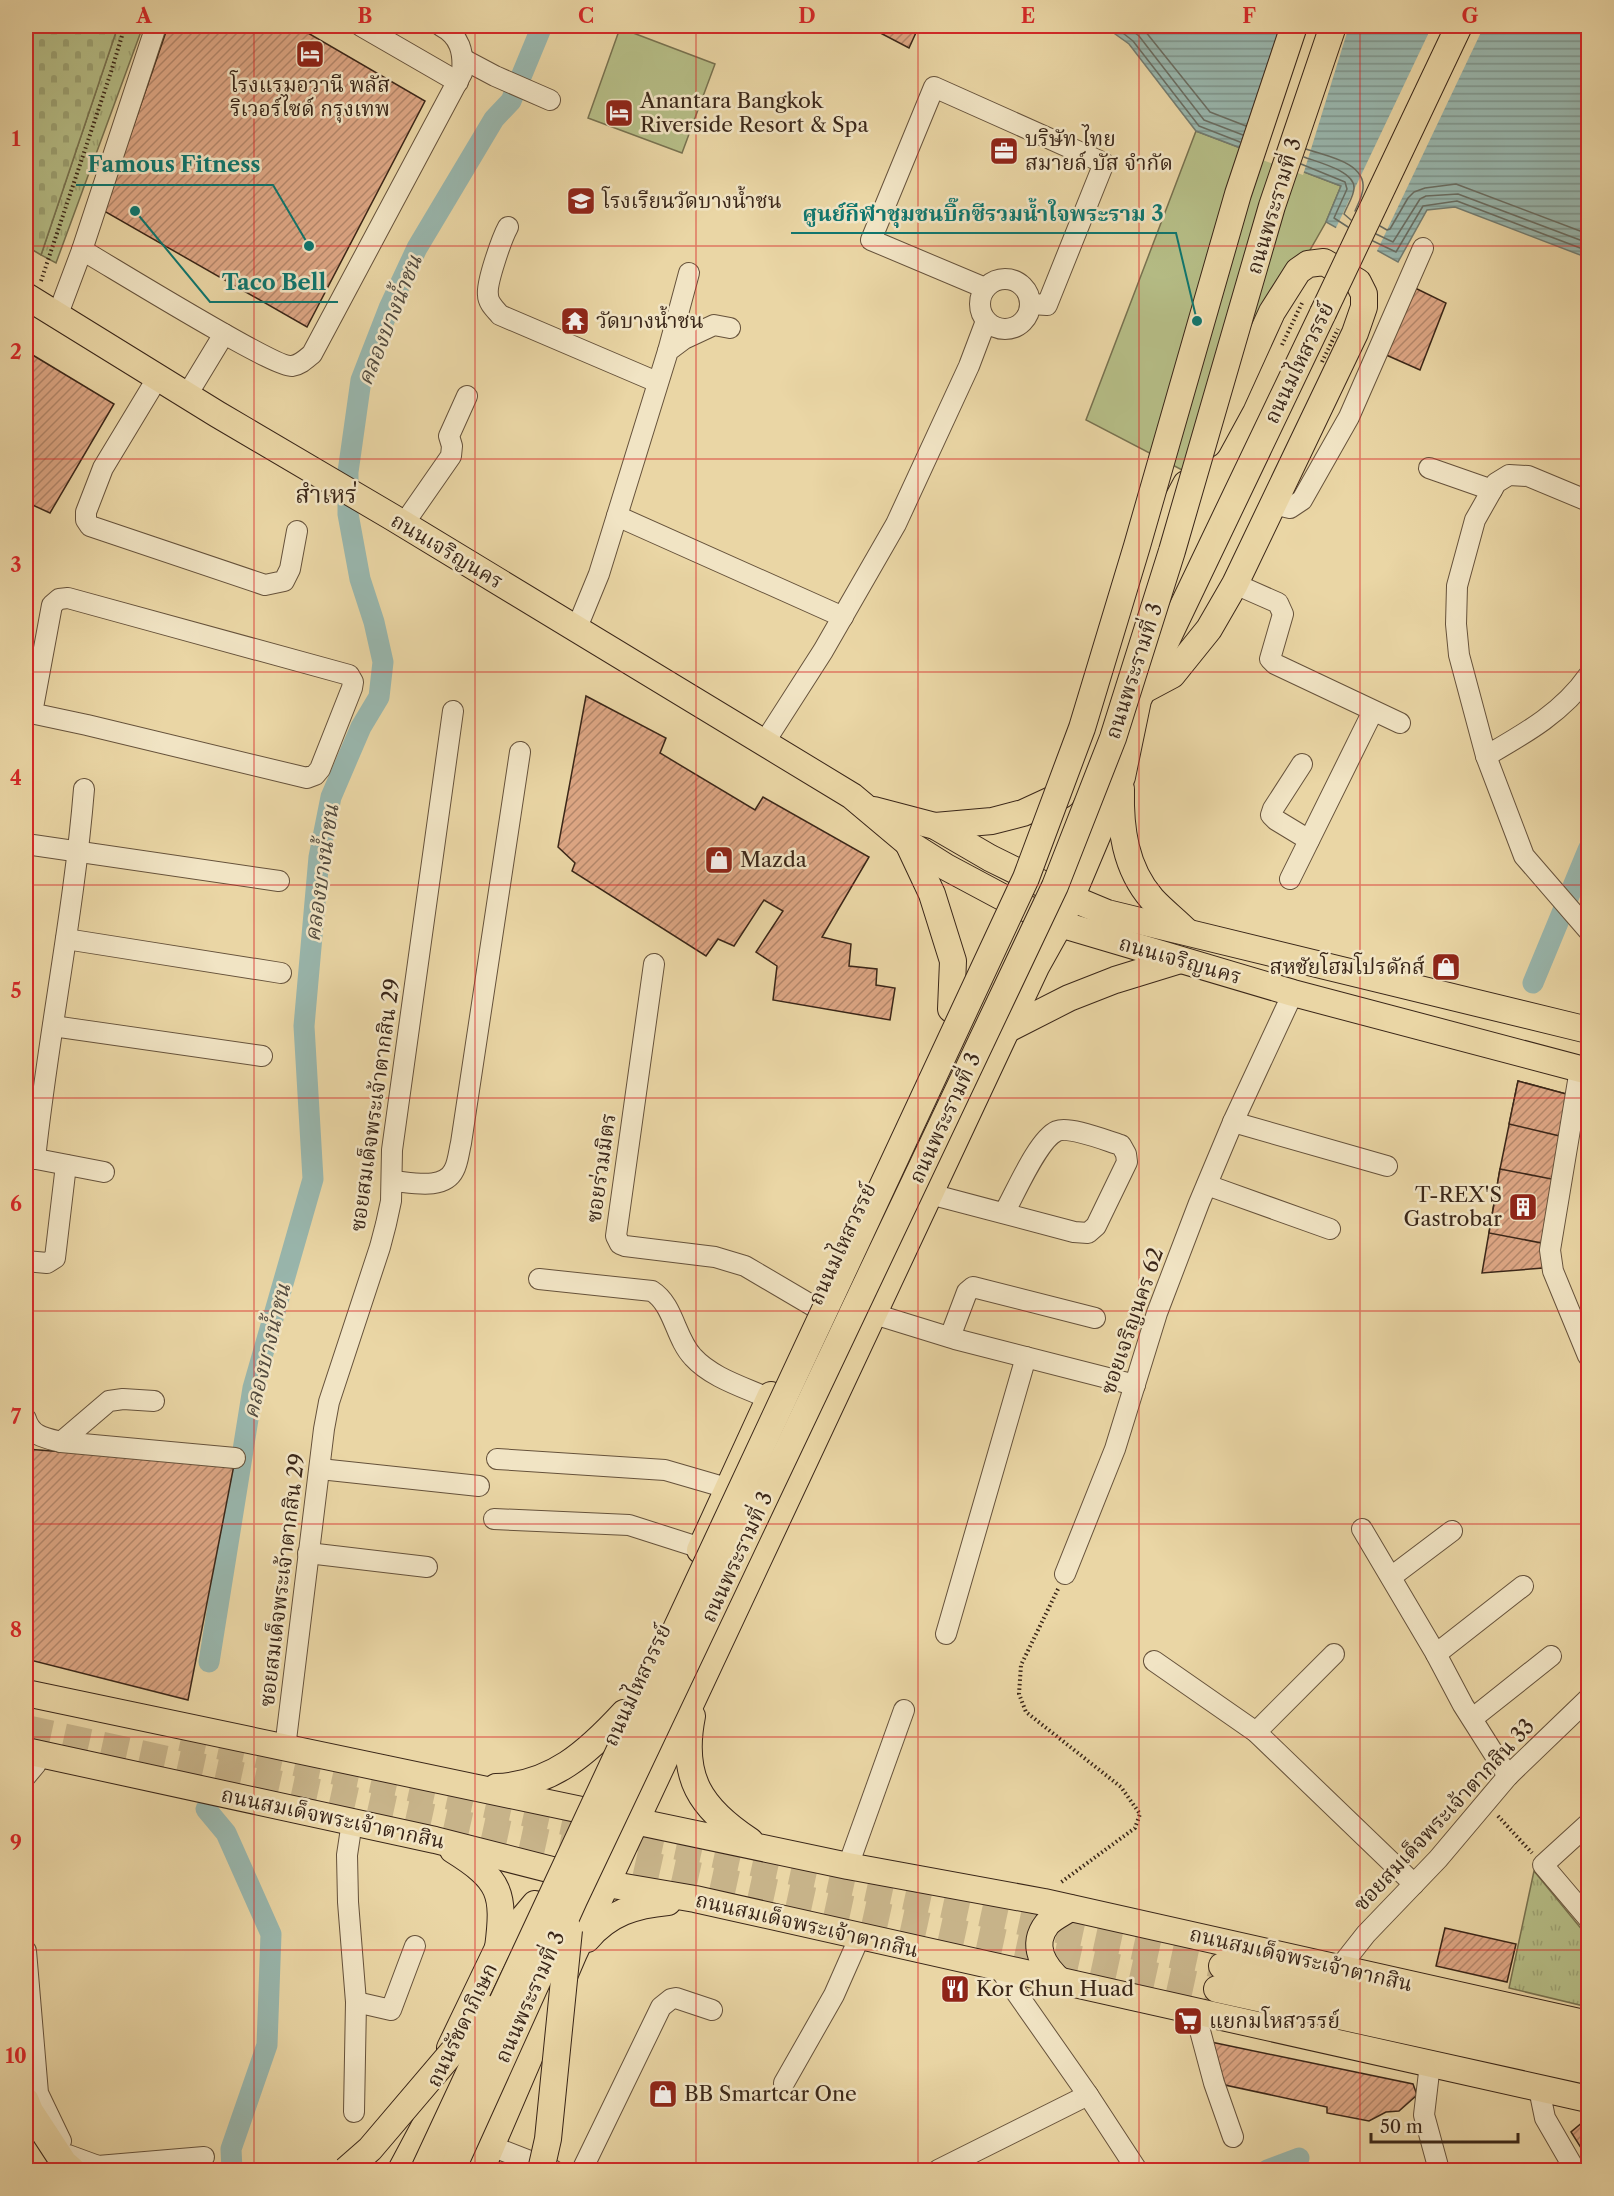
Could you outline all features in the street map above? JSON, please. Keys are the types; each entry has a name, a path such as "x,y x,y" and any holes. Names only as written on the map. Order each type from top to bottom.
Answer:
{"main road":[{"name":"ถนนพระรามที่ 3","path":"406,2168 510,1984 1026,878 1082,728 1238,194 1294,26"},
{"name":"ถนนพระรามที่ 3","path":"452,2170 574,1900 1055,886 1113,738 1172,551 1272,206 1333,26"},
{"name":"ถนนมไหสวรรย์","path":"637,1821 1036,967 1060,924 1122,777 1140,695 1459,26"},
{"path":"1094,749 1133,610 1166,521 1232,400 1272,312 1298,271 1308,264 1324,262 1358,282 1364,294 1365,307 1355,333 1235,584 1209,629 1188,658 1172,675 1140,695"},
{"name":"ถนนเจริญนคร","path":"30,298 320,476 852,796 908,843 1004,898 1060,924 1180,960 1293,993 1584,1070"},
{"name":"ถนนมไหสวรรย์","path":"579,1809 1004,898 1062,795 1094,749 1140,695"},
{"path":"1122,777 1120,816 1126,848 1134,873 1152,899 1187,932"},
{"path":"935,826 1001,819 1023,813 1062,795"},
{"name":"ถนนเจริญนคร","path":"867,808 935,826 986,856 1107,913 1588,1030"},
{"path":"908,843 932,894 952,961 951,1009"},
{"path":"1008,1029 1069,998 1115,980 1180,960"},
{"path":"697,1690 689,1733 689,1766 697,1789 709,1808 727,1826 759,1846"},
{"name":"ถนนสมเด็จพระเจ้าตากสิน","path":"26,1693 848,1866 1044,1902 1588,2024"},
{"path":"474,1788 502,1787 547,1775 567,1766 601,1738 624,1713"},
{"name":"ถนนสมเด็จพระเจ้าตากสิน","path":"28,1764 65,1760 435,1840 607,1884 695,1899 1588,2099"},
{"name":"ถนนรัชดาภิเษก","path":"464,2068 579,1809"},
{"path":"481,2170 574,1953 637,1821"},
{"path":"435,1840 479,1866 497,1888 502,1917 498,1948"},
{"path":"574,1953 596,1928 617,1912 643,1904 695,1899"},
{"path":"542,2170 548,2139 574,1900"},
{"name":"ถนนรัชดาภิเษก","path":"406,2168 432,2083 498,1948 535,1904"},
{"path":"1061,1982 1047,1969 1039,1948 1047,1924 1070,1908"},
{"name":"ถนนสมเด็จพระเจ้าตากสิน","path":"1588,2048 1220,1978 1588,2071"},
{"path":"346,2170 370,2149 510,1984"},
{"path":"464,2068 480,2062 496,2067 506,2077 513,2095"},
{"path":"26,2101 66,2167"},
{"path":"26,2136 66,2167"}],"street":[{"path":"58,314 82,250 156,26"},
{"path":"361,26 458,82"},
{"path":"82,250 224,334 279,363 291,366 302,362 312,354 367,232 396,176 462,73 463,59 459,42 451,31 441,26"},
{"path":"463,59 550,100"},
{"path":"985,288 871,240 934,87 1104,163 1047,305 1031,304"},
{"path":"508,226 487,294 491,305 500,315 657,382"},
{"path":"1273,504 1290,508 1302,500 1349,417 1423,248"},
{"path":"576,630 599,574 668,351 688,273"},
{"path":"998,279 1014,280 1026,289 1031,304 1025,320 1010,329 1002,329 987,321 980,305 985,288 998,279"},
{"path":"764,742 843,616 896,524 969,366 987,321"},
{"path":"668,351 684,339 714,325 730,328"},
{"path":"187,395 224,334"},
{"path":"158,377 103,468 86,512 86,520 90,526 265,585 284,581 290,569 297,531"},
{"path":"398,521 451,456 452,446 449,435 467,396"},
{"path":"1429,468 1492,490"},
{"path":"1588,501 1528,476 1509,475 1496,483 1475,520 1457,586 1456,624 1459,655 1485,756 1524,855 1588,930"},
{"path":"617,516 843,616"},
{"path":"1235,584 1278,603 1282,608 1283,614 1270,659 1275,664 1400,723"},
{"path":"68,598 349,675 353,682 320,770 307,778 29,713 52,604 58,599 68,598"},
{"path":"1485,756 1544,722 1565,703 1588,676"},
{"name":"ซอยสมเด็จพระเจ้าตากสิน 29","path":"285,1748 329,1402 380,1247 391,1201 392,1150 453,711"},
{"path":"1290,879 1373,711"},
{"path":"392,1181 432,1184 443,1181 454,1172 461,1143 520,752"},
{"path":"1302,764 1271,815 1273,819 1309,840"},
{"path":"84,789 79,853 30,1158 104,1172"},
{"path":"26,844 279,881"},
{"path":"66,939 281,972"},
{"name":"ซอยร่วมมิตร","path":"654,964 616,1236 618,1242 625,1246 715,1257 745,1266 813,1306"},
{"name":"ซอยเจริญนคร 62","path":"1065,1574 1115,1449 1157,1313 1207,1185 1233,1122 1293,993"},
{"path":"53,1026 262,1056"},
{"path":"1584,1070 1550,1250 1553,1271 1588,1356"},
{"path":"1233,1122 1387,1166"},
{"path":"930,1194 1074,1232 1088,1233 1096,1226 1127,1162 1126,1154 1121,1145 1072,1131 1058,1131 1042,1142 1004,1213"},
{"path":"26,1261 47,1263 55,1258 66,1165"},
{"path":"1207,1185 1330,1229"},
{"path":"539,1280 652,1291 660,1296 681,1340 693,1357 716,1375 770,1399"},
{"path":"950,1337 967,1292 974,1287 1095,1318"},
{"path":"874,1314 950,1337 1135,1385"},
{"path":"946,1635 1026,1357"},
{"path":"61,1442 109,1401 123,1399 154,1401"},
{"path":"26,1419 35,1435 61,1442 235,1458"},
{"path":"497,1459 664,1470 727,1488"},
{"path":"320,1469 479,1486"},
{"path":"494,1519 629,1525 701,1548"},
{"path":"1362,1529 1436,1654 1463,1705 1508,1776"},
{"path":"1390,1577 1452,1531"},
{"path":"308,1553 427,1568"},
{"path":"1436,1654 1523,1586"},
{"path":"1256,1732 1334,1654"},
{"path":"1473,1719 1551,1656"},
{"path":"1154,1661 1256,1732 1414,1884"},
{"name":"ซอยสมเด็จพระเจ้าตากสิน 33","path":"1340,1967 1366,1934 1438,1859 1508,1776 1588,1699"},
{"path":"848,1866 904,1710"},
{"path":"352,1822 347,1855 348,1902 356,2002 354,2112"},
{"path":"1588,1824 1543,1865 1588,1918"},
{"path":"784,2083 834,1995 860,1936"},
{"path":"356,2002 391,2010 415,1946"},
{"path":"26,1951 38,2093 66,2167 204,2157"},
{"path":"999,1968 1088,2095 1137,2170"},
{"path":"582,2170 662,2007 671,1999 676,1998 712,2010"},
{"path":"1195,2012 1214,2083 1233,2137"},
{"path":"1430,2064 1424,2115 1439,2170"},
{"path":"1539,2089 1545,2118 1571,2169"},
{"path":"938,2170 1088,2095"},
{"path":"491,2146 553,2170"}],"path":[{"path":"30,298 111,72 125,26"},
{"path":"1044,1902 1055,1887 1135,1828 1140,1814 1121,1787 1026,1712 1019,1694 1021,1665 1065,1574"},
{"path":"1485,1802 1543,1865"}],"green space":[{"path":"26,26 118,26 41,255 26,246"},
{"path":"118,26 143,26 56,263 41,255"},
{"path":"620,28 715,64 682,153 588,118"},
{"path":"1196,131 1341,186 1326,222 1184,471 1086,420"},
{"path":"1534,1871 1588,1937 1588,2007 1509,1988"}],"water":[{"path":"1104,26 1588,26 1588,258 1455,207 1427,210 1398,262 1326,222 1341,186 1196,131 1129,44"}],"pier":[{"path":"1282,26 1349,26 1303,175 1241,152"},
{"path":"1432,26 1484,26 1376,253 1335,230"}],"building":[{"path":"168,26 296,26 425,101 307,327 104,211"},
{"path":"867,26 919,26 909,48"},
{"path":"1411,286 1446,303 1420,370 1384,354"},
{"path":"26,351 114,404 50,513 26,502"},
{"name":"Mazda","path":"586,696 666,738 660,753 755,810 763,797 869,857 822,937 851,944 849,966 877,969 876,985 895,988 890,1020 773,1000 777,966 756,952 783,911 764,900 734,946 718,939 706,956 572,871 575,863 558,847"},
{"name":"T-REX'S Gastrobar","path":"1518,1081 1570,1095 1543,1268 1482,1273 1500,1169"},
{"name":"T-REX'S Gastrobar","path":"1518,1081 1570,1095 1564,1137 1509,1124"},
{"name":"T-REX'S Gastrobar","path":"1500,1169 1557,1180 1547,1244 1489,1233"},
{"path":"26,1449 234,1465 188,1700 26,1659"},
{"path":"1445,1928 1516,1944 1507,1982 1436,1966"},
{"path":"1211,2042 1413,2084 1417,2095 1399,2111 1386,2112 1369,2121 1327,2113 1327,2107 1225,2085"},
{"path":"1584,2121 1588,2122 1588,2159 1571,2132"}],"waterway":[{"name":"คลองบางน้ำชน","path":"209,1662 253,1388 313,1179 304,1026 319,857 331,797 361,727 379,697 383,662 374,622 360,579 348,514 348,472 361,380 389,308 417,248 494,119 511,101 542,26"},
{"path":"1533,983 1588,850"},
{"name":"คลองบางน้ำชน","path":"206,1809 226,1833 271,1934 267,2045 231,2149 232,2170"},
{"name":"คลองบางน้ำชน","path":"1267,2170 1299,2158"}],"tunnel":[{"path":"26,1728 1217,1989"},
{"path":"181,1738 1222,1966"}],"place":[{"name":"โรงแรมอวานี พลัส ริเวอร์ไซด์ กรุงเทพ","path":"310,54"},
{"name":"Anantara Bangkok Riverside Resort & Spa","path":"619,113"},
{"name":"บริษัท ไทย สมายล์ บัส จำกัด","path":"1004,151"},
{"name":"โรงเรียนวัดบางน้ำชน","path":"581,201"},
{"name":"Taco Bell","path":"135,211"},
{"name":"Famous Fitness","path":"309,246"},
{"name":"วัดบางน้ำชน","path":"575,321"},
{"name":"ศูนย์กีฬาชุมชนบิ๊กซีรวมน้ำใจพระราม 3","path":"1197,321"},
{"name":"Mazda","path":"719,860"},
{"name":"สหชัยโฮมโปรดักส์","path":"1446,967"},
{"name":"T-REX'S Gastrobar","path":"1523,1207"},
{"name":"Kor Chun Huad","path":"955,1989"},
{"name":"แยกมโหสวรรย์","path":"1188,2021"},
{"name":"BB Smartcar One","path":"663,2094"}],"district":[{"name":"สำเหร่","path":"326,495"}]}
